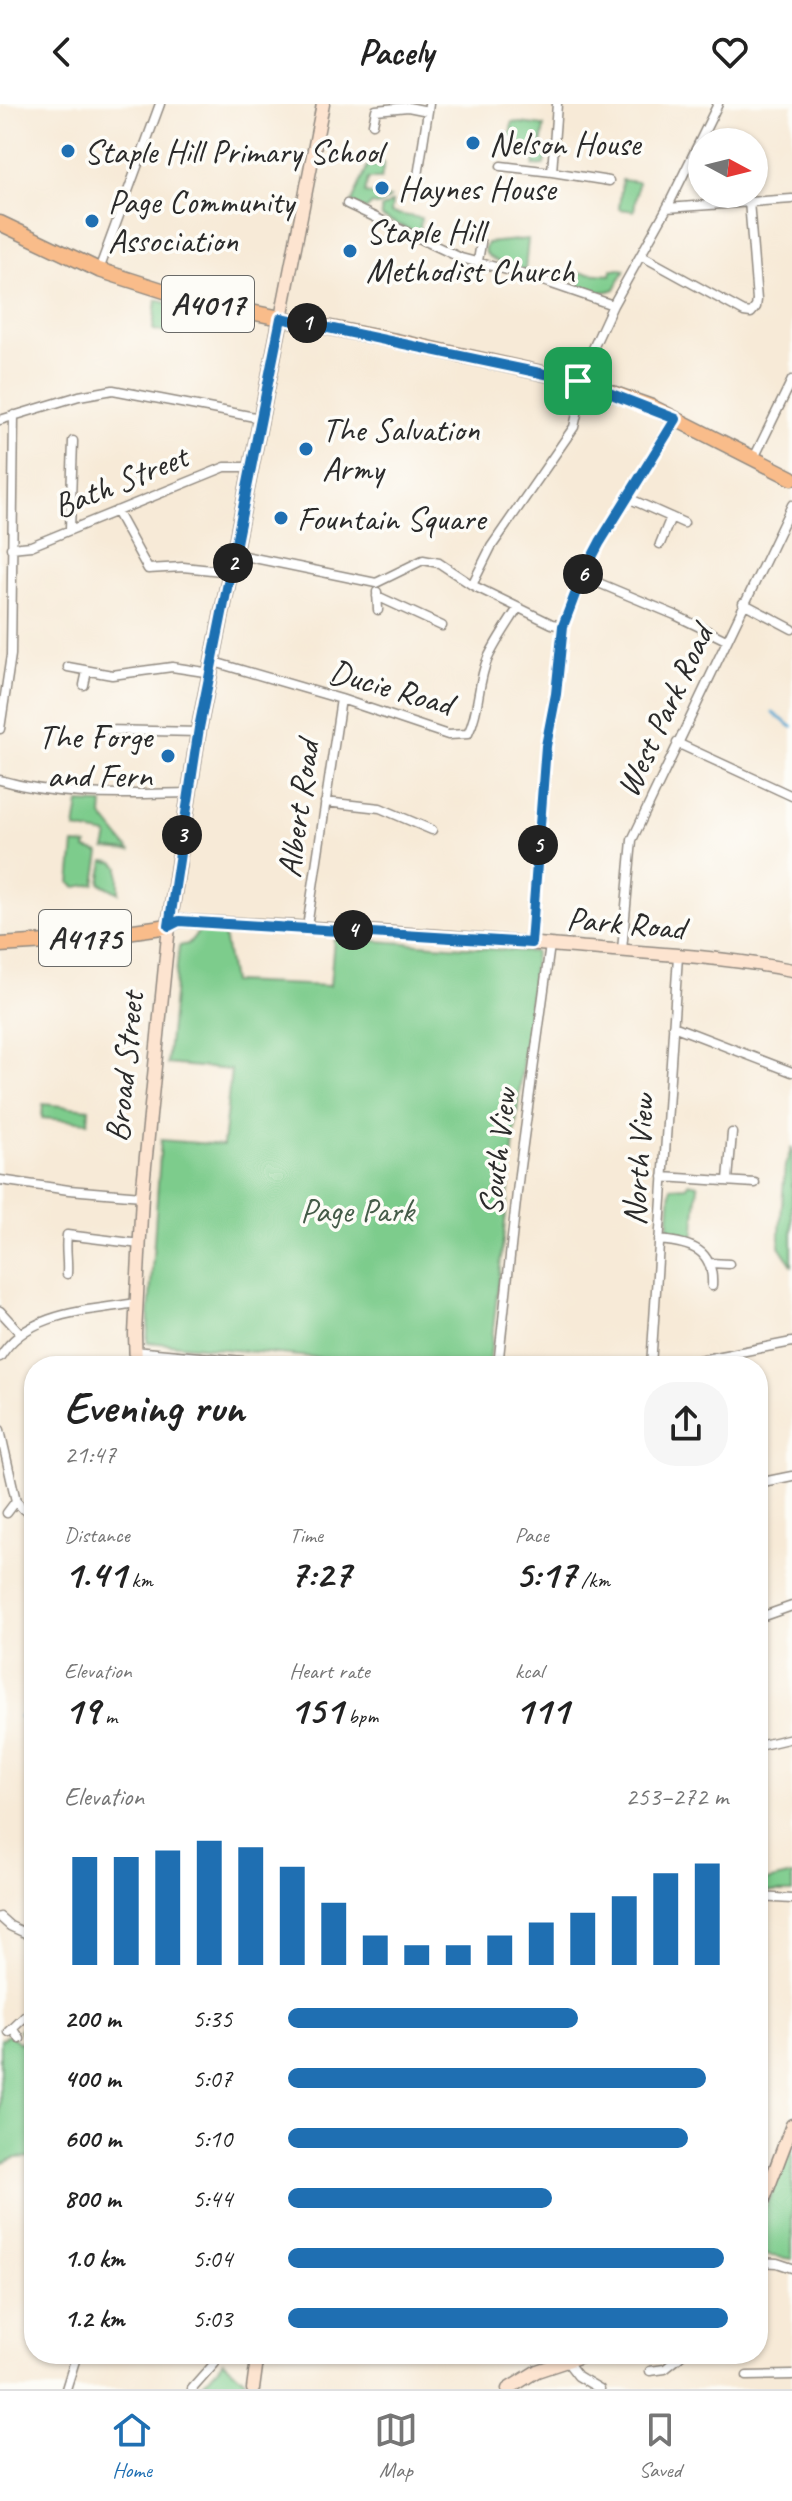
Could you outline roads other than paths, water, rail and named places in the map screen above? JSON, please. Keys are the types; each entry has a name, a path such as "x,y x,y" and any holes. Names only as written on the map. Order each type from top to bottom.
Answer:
{"main road":[{"name":"A4017","path":"0,223 99,270 196,301 581,382 676,419 792,478"},
{"name":"Broad Street","path":"169,926 199,732 281,318"},
{"name":"A4175","path":"0,945 63,941 169,926"}],"street":[{"path":"99,270 160,104"},
{"path":"281,318 323,104"},
{"path":"552,172 557,104"},
{"path":"472,585 491,547 574,427 581,382 613,305 642,256 718,104"},
{"path":"373,124 376,110 428,108 416,189"},
{"path":"501,166 609,181"},
{"path":"768,200 792,199"},
{"path":"347,204 461,258 613,305"},
{"path":"667,208 688,206"},
{"path":"642,256 751,313 757,300 750,208"},
{"path":"478,261 481,243"},
{"path":"754,458 792,380"},
{"path":"0,420 79,396 113,390 260,418"},
{"path":"0,729 11,655 14,415"},
{"path":"531,943 546,746 556,694 563,626 582,576 676,419"},
{"path":"70,529 73,441"},
{"name":"Bath Street","path":"11,548 31,546 225,467 250,467"},
{"path":"628,498 684,523"},
{"name":"West Park Road","path":"622,950 632,840 792,505"},
{"path":"116,511 148,569 183,567 231,572"},
{"path":"660,544 671,517"},
{"path":"235,554 376,583 423,560 439,563 472,585 552,624 563,626"},
{"path":"582,576 726,640"},
{"path":"376,583 378,610"},
{"path":"377,596 442,626"},
{"path":"743,603 792,629"},
{"name":"Ducie Road","path":"68,667 112,675 172,667 212,667 341,699 448,735 468,734 475,719 479,688 488,659 518,608"},
{"path":"0,625 11,624"},
{"path":"84,685 87,671"},
{"name":"Albert Road","path":"307,927 341,699"},
{"path":"105,730 199,732"},
{"path":"677,743 792,796"},
{"path":"0,780 32,789 73,794 189,793"},
{"path":"325,802 380,808 432,830"},
{"name":"Park Road","path":"169,926 179,921 307,927 622,950 752,962 792,970"},
{"name":"Broad Street","path":"135,1356 142,1196 169,926"},
{"name":"South View","path":"499,1356 519,1174 550,945"},
{"name":"North View","path":"652,1356 678,956"},
{"path":"673,1026 792,1072"},
{"path":"728,1180 732,1133"},
{"path":"663,1177 755,1183"},
{"path":"0,1180 142,1196"},
{"path":"67,1274 67,1235 140,1244"},
{"path":"659,1240 684,1242 694,1248 710,1263 712,1286"},
{"path":"710,1263 729,1264"},
{"path":"0,1357 20,1333 54,1316 136,1303"},
{"path":"0,1311 20,1333"},
{"path":"720,1356 792,1342"},
{"path":"134,1351 189,1356"},
{"path":"0,1430 16,1501 24,1509"},
{"path":"768,1481 792,1476"},
{"path":"7,1513 16,1501"},
{"path":"768,1614 792,1606"},
{"path":"768,1744 792,1738"},
{"path":"768,1898 792,1899"},
{"path":"0,1917 24,1932"},
{"path":"20,2039 11,2030 24,2018"},
{"path":"768,2189 792,2125"},
{"path":"768,2263 792,2268"},
{"path":"66,2389 74,2364"},
{"path":"192,2389 214,2364"},
{"path":"253,2389 257,2364"},
{"path":"508,2389 537,2371 564,2364"},
{"path":"569,2364 578,2376 600,2389"},
{"path":"650,2371 665,2369 671,2364"},
{"path":"747,2376 792,2375"}],"waterway":[{"path":"773,713 792,727"},
{"path":"20,1717 24,1718"}],"place":[{"name":"Nelson House","path":"473,143"},
{"name":"Staple Hill Primary School","path":"68,151"},
{"name":"Haynes House","path":"382,188"},
{"name":"Page Community Association","path":"92,221"},
{"name":"Staple Hill Methodist Church","path":"350,251"},
{"name":"The Salvation Army","path":"306,449"},
{"name":"Fountain Square","path":"281,518"},
{"name":"The Forge and Fern","path":"168,756"}],"park label":[{"name":"Page Park","path":"357,1210"}]}
